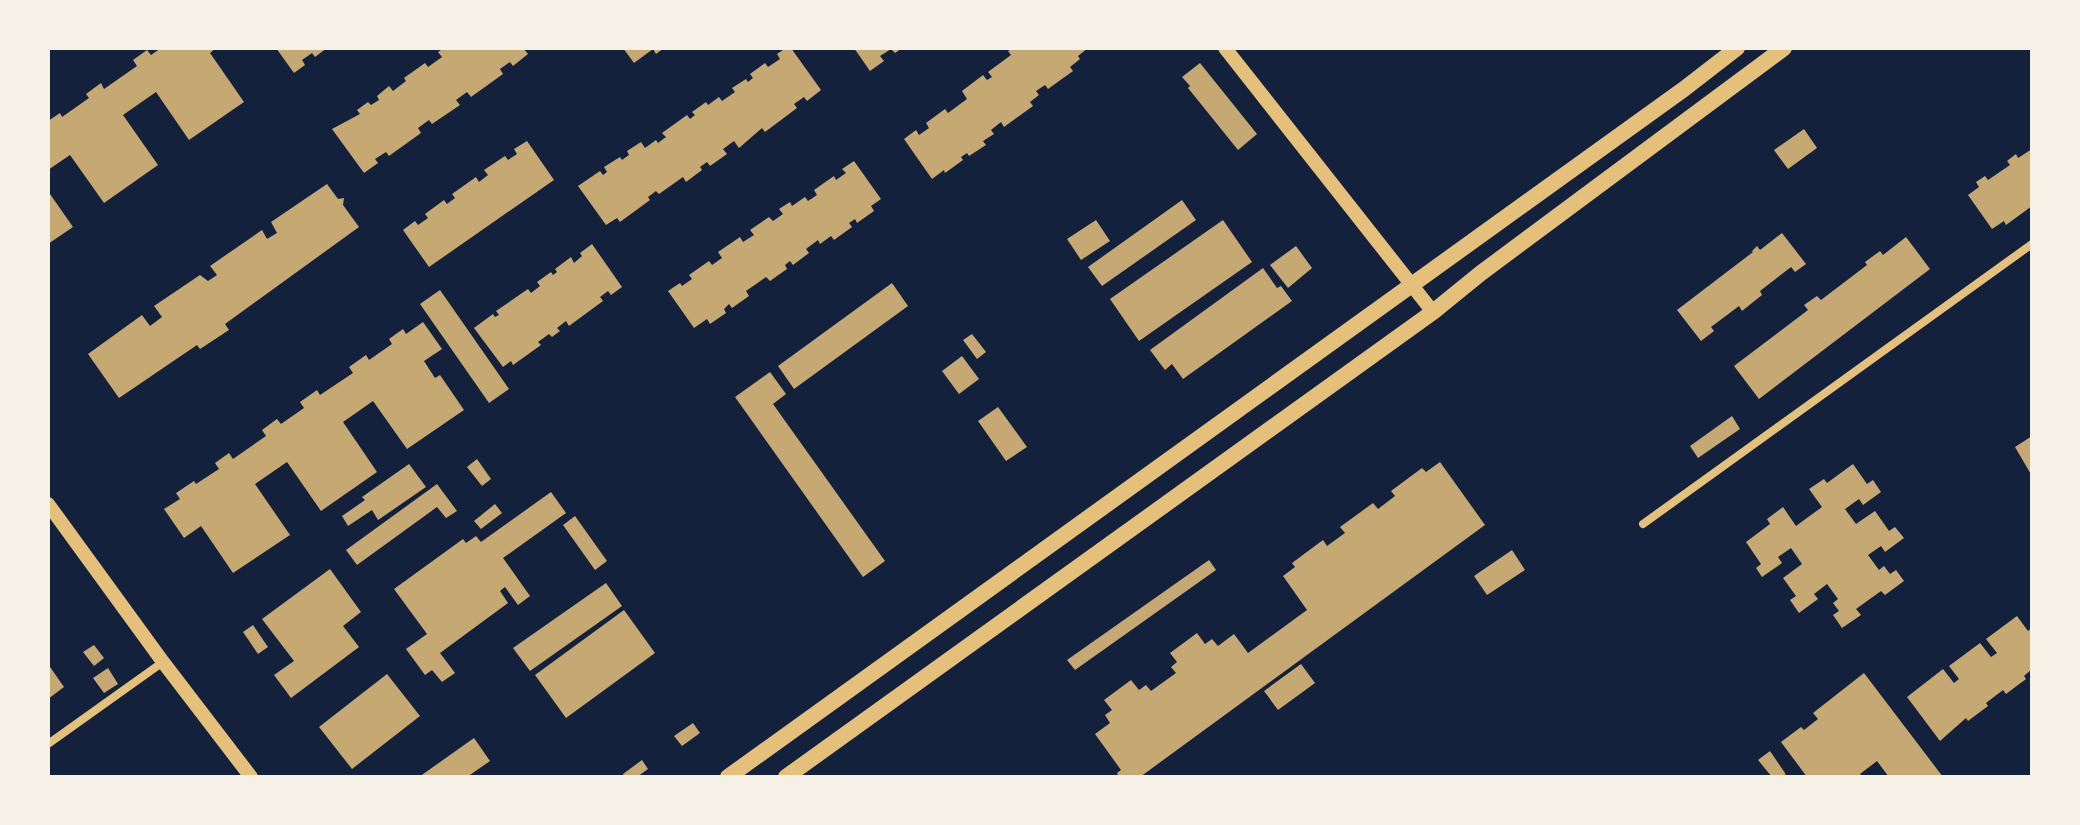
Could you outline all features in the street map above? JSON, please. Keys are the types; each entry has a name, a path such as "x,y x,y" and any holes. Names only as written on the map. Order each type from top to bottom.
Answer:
{"main road":[{"path":"728,777 1737,48"},
{"path":"786,777 1433,312 1784,48"}],"street":[{"path":"1225,48 1433,312"},
{"path":"1643,524 2032,244"},
{"path":"48,504 251,777"},
{"path":"48,744 163,662"}],"building":[{"path":"161,48 216,48 210,53 244,102 189,140 156,92 123,115 158,165 104,203 70,155 48,170 48,121 60,113 62,117 89,98 86,94 101,83 104,89 137,66 133,60 147,50 151,55"},
{"path":"276,48 327,48 315,57 312,53 302,60 305,65 294,73"},
{"path":"444,48 523,48 528,54 513,66 510,62 500,69 503,74 471,97 467,92 456,100 460,105 432,124 429,120 418,128 421,133 389,156 386,152 375,159 378,163 364,173 332,129 360,114 357,110 368,102 371,105 379,100 377,96 389,86 393,91 406,81 404,78 425,63 428,67 442,57 438,52"},
{"path":"623,48 664,48 656,54 653,49 634,63"},
{"path":"791,48 821,90 807,101 804,97 794,104 797,108 765,132 762,128 739,148 734,141 723,149 727,154 710,166 707,162 686,182 683,177 659,194 656,191 648,197 650,200 620,222 617,218 606,225 578,186 600,171 603,175 607,172 604,167 620,157 622,160 629,155 627,151 641,142 645,148 656,140 658,143 666,137 662,133 687,115 690,119 695,115 692,112 706,102 708,105 719,97 722,101 735,92 732,88 753,78 750,74 765,63 768,67 780,59 777,54"},
{"path":"854,48 902,48 895,53 891,49 880,56 884,61 870,71"},
{"path":"1013,48 1088,48 1070,67 1073,71 1048,89 1045,85 1036,91 1039,95 1030,102 1033,106 1004,127 1001,122 991,130 994,134 983,141 986,145 969,156 967,153 961,157 963,160 932,179 904,139 916,130 919,135 929,128 926,123 945,109 948,113 967,99 962,91 983,75 987,80 992,77 988,72 1011,55 1008,51"},
{"path":"1200,63 1257,134 1238,150 1182,77"},
{"path":"1804,129 1817,148 1788,169 1774,150"},
{"path":"527,141 554,180 429,267 403,230 415,221 418,225 428,218 425,214 444,200 447,204 455,198 452,194 476,177 479,182 488,175 484,170 505,156 508,160 517,154 514,149"},
{"path":"2032,149 2032,206 2006,225 2004,221 1992,229 1968,195 1979,187 1976,182 1985,176 1988,180 2010,165 2007,161 2016,154 2018,158"},
{"path":"854,161 881,199 871,206 874,211 857,223 855,219 849,223 852,227 834,240 831,236 820,244 818,240 806,249 809,253 793,265 790,261 785,265 787,269 770,281 766,277 746,291 749,296 732,308 729,304 724,309 726,313 710,324 707,319 694,328 668,291 692,279 689,275 709,261 712,265 722,258 718,252 740,237 743,242 754,235 750,230 769,217 773,221 783,214 779,209 790,202 792,206 805,197 808,201 817,195 814,190 834,176 836,180 846,173 842,169"},
{"path":"327,184 338,199 344,198 343,205 359,227 225,324 229,330 200,349 197,345 119,398 88,354 142,315 150,326 162,317 154,306 200,275 208,281 217,275 210,266 262,230 267,239 277,233 271,222"},
{"path":"48,195 73,227 48,244"},
{"path":"1182,200 1196,220 1102,286 1088,267"},
{"path":"1096,220 1110,241 1081,260 1067,239"},
{"path":"1223,220 1252,262 1139,341 1110,299"},
{"path":"1782,233 1806,264 1795,272 1791,267 1760,291 1762,295 1742,311 1739,306 1711,327 1714,331 1701,341 1677,310 1757,246 1760,250"},
{"path":"1906,237 1930,269 1759,399 1734,366 1808,310 1804,305 1817,296 1821,300 1867,265 1865,262 1880,251 1883,255"},
{"path":"592,244 622,287 611,295 608,291 600,297 603,301 569,326 566,321 552,337 549,334 538,342 541,345 513,365 511,361 503,367 474,328 493,314 495,317 499,315 496,311 528,289 531,293 540,286 537,282 551,272 553,275 557,272 555,269 571,257 574,263 582,256 580,253"},
{"path":"1296,246 1312,268 1288,288 1270,265"},
{"path":"1263,268 1277,288 1281,286 1292,301 1183,379 1172,364 1165,370 1150,350"},
{"path":"892,283 908,306 794,389 778,366"},
{"path":"440,290 509,389 489,403 420,304"},
{"path":"423,322 442,349 424,361 435,378 440,375 464,410 407,449 373,401 343,422 377,472 321,511 287,462 255,484 290,535 233,573 201,526 184,538 164,509 180,499 176,493 219,469 215,463 229,453 233,459 266,436 262,430 277,419 281,424 304,408 300,402 317,390 320,395 353,373 349,367 366,355 369,360 392,344 389,339 403,329 406,334"},
{"path":"972,334 986,352 977,359 963,340"},
{"path":"962,356 979,379 959,394 942,371"},
{"path":"770,372 786,394 773,404 885,561 863,577 735,397"},
{"path":"998,407 1027,447 1006,461 978,421"},
{"path":"1732,416 1740,429 1698,458 1690,446"},
{"path":"2032,436 2032,476 2015,447"},
{"path":"477,459 491,479 482,486 467,467"},
{"path":"1440,462 1485,525 1140,777 1119,777 1117,773 1121,770 1095,734 1110,723 1105,715 1112,710 1104,700 1131,680 1139,690 1146,685 1151,691 1176,673 1171,667 1177,662 1170,653 1197,633 1205,644 1212,639 1218,646 1234,634 1248,653 1307,610 1283,576 1295,567 1292,563 1323,540 1327,546 1345,533 1340,527 1373,503 1378,509 1395,496 1391,491 1422,468 1426,472"},
{"path":"409,464 426,487 378,520 372,510 348,526 342,516 365,500 362,497"},
{"path":"1853,464 1867,484 1873,480 1881,492 1863,505 1859,499 1845,509 1856,524 1875,511 1889,531 1895,527 1904,538 1885,552 1881,546 1868,555 1879,570 1884,566 1890,574 1896,570 1904,581 1885,595 1881,591 1856,609 1861,615 1842,628 1833,615 1839,611 1833,603 1838,599 1827,584 1814,594 1818,599 1799,613 1790,600 1796,596 1783,578 1802,564 1791,548 1778,557 1782,563 1762,577 1756,568 1761,564 1746,542 1770,524 1767,519 1783,507 1796,526 1822,507 1809,489 1824,479 1827,483"},
{"path":"437,484 457,511 446,518 437,507 357,565 346,550"},
{"path":"551,492 566,513 503,558 530,596 518,605 505,587 500,591 508,603 440,653 455,673 442,682 432,670 425,675 406,649 427,634 394,589 463,539 466,543 476,536 481,542"},
{"path":"495,504 502,513 481,529 474,521"},
{"path":"575,516 607,561 595,570 563,525"},
{"path":"1512,550 1525,570 1487,595 1474,576"},
{"path":"1209,560 1216,570 1075,670 1067,660"},
{"path":"330,569 361,612 343,626 359,647 291,698 274,675 294,661 262,619"},
{"path":"606,583 622,606 530,671 513,648"},
{"path":"624,610 655,653 566,718 535,675"},
{"path":"2017,616 2028,631 2032,628 2032,669 2024,676 2026,679 2006,694 2003,690 1986,703 1988,706 1968,721 1966,718 1940,741 1907,697 1943,669 1954,683 1959,679 1949,666 1980,643 1991,657 1997,653 1986,639"},
{"path":"253,625 268,647 258,654 243,632"},
{"path":"94,645 104,658 94,666 83,652"},
{"path":"48,664 64,687 48,699"},
{"path":"1301,664 1315,683 1278,710 1264,691"},
{"path":"108,668 118,684 104,693 93,678"},
{"path":"1864,673 1943,777 1889,777 1877,761 1860,774 1863,777 1807,777 1781,742 1818,719 1813,713"},
{"path":"387,674 420,716 352,769 319,727"},
{"path":"693,723 700,733 682,746 674,736"},
{"path":"474,738 490,761 467,777 419,777"},
{"path":"1770,751 1786,777 1772,777 1758,760"},
{"path":"642,760 648,769 637,777 625,777 623,774"}]}
